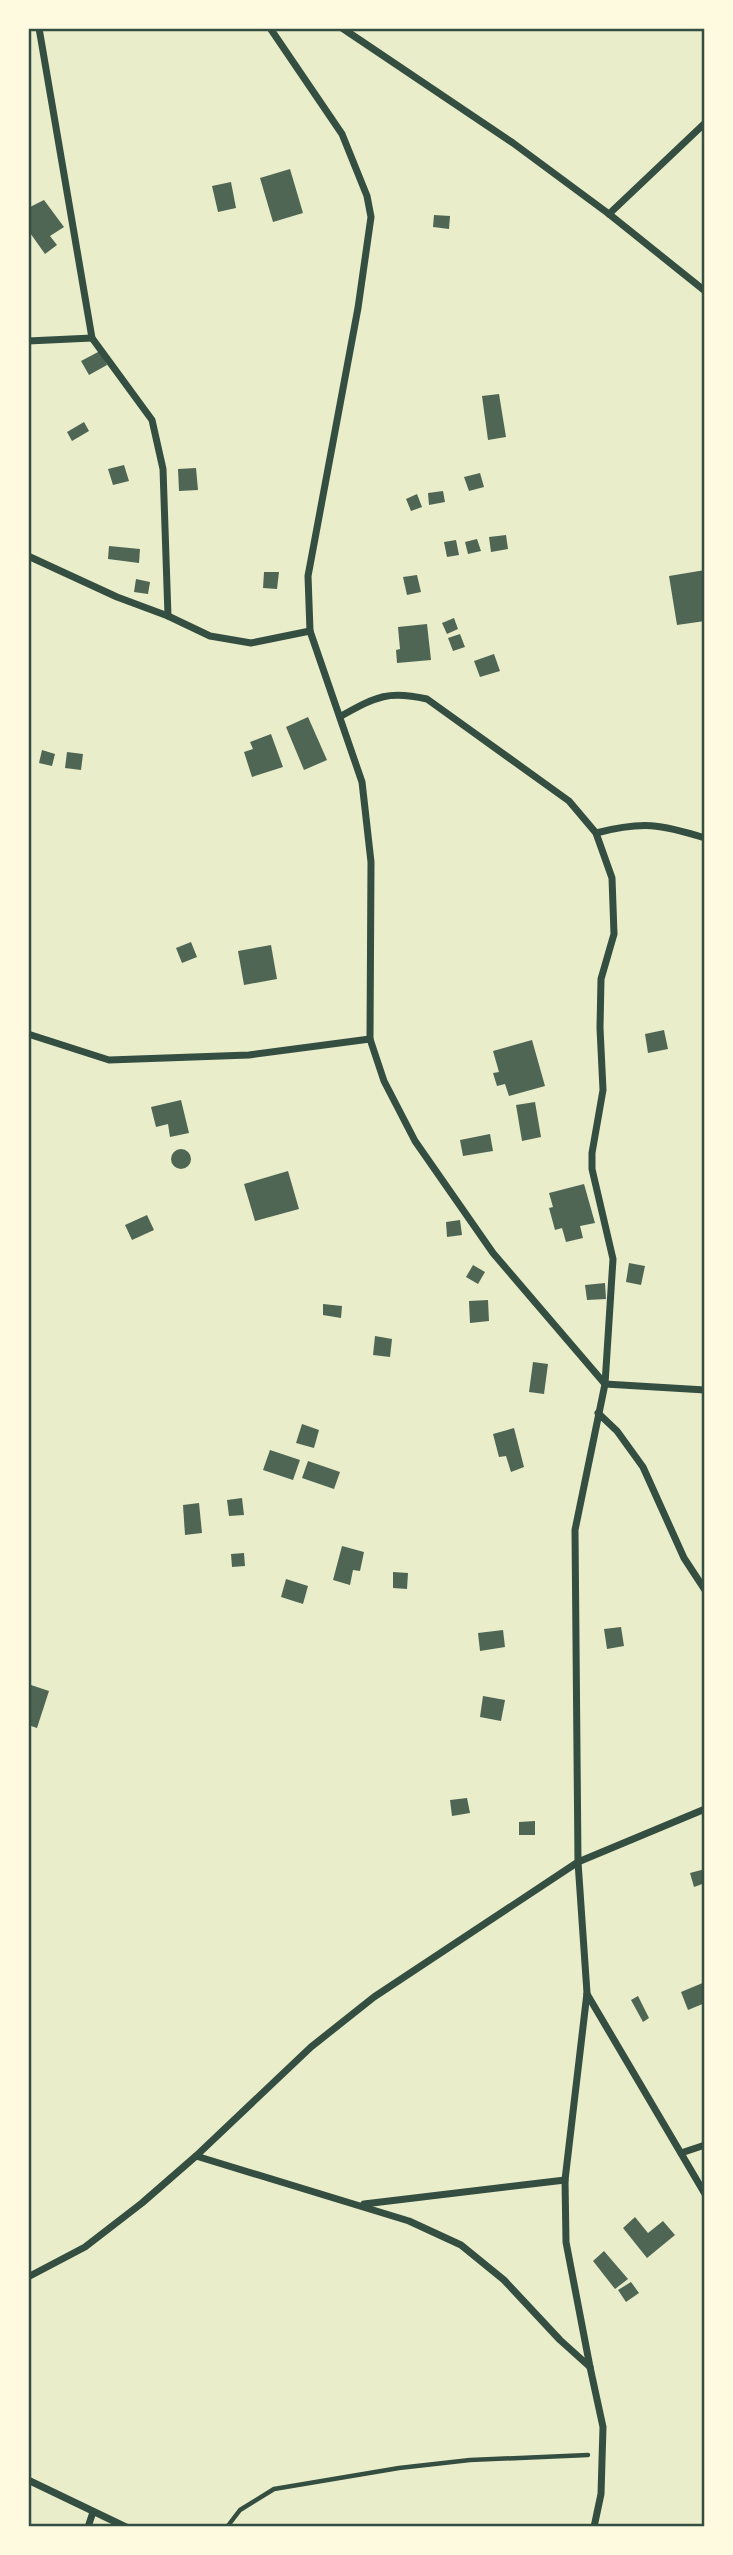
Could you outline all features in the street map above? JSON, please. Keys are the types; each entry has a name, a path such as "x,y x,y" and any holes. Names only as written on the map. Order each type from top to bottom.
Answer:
{"street":[{"path":"39,28 92,338 152,420 163,469 168,616"},
{"path":"270,28 342,134 367,196 371,217 358,308 308,576 310,631 362,782 371,862 370,1039 384,1082 415,1141 493,1253 604,1384 705,1390"},
{"path":"342,28 513,143 609,214 705,291"},
{"path":"609,214 705,123"},
{"path":"28,341 92,338"},
{"path":"28,556 210,636 251,643 310,631"},
{"path":"341,716 375,697 402,693 428,699 569,801 596,833 612,878 614,934 601,979 603,1090 592,1153 592,1169 613,1259 604,1384 575,1530 578,1862 586,1993 565,2180 566,2242 603,2427 601,2494 594,2527"},
{"path":"596,833 627,825 665,825 705,838"},
{"path":"28,1034 109,1060 249,1055 370,1039"},
{"path":"598,1412 617,1431 643,1467 684,1558 705,1590"},
{"path":"28,2277 85,2247 142,2203 311,2047 374,1997 578,1862 705,1810"},
{"path":"586,1993 705,2194"},
{"path":"681,2153 705,2145"},
{"path":"196,2156 359,2204 409,2221 461,2245 504,2280 560,2340 590,2367"},
{"path":"359,2204 565,2180"},
{"path":"28,2480 126,2527"},
{"path":"88,2527 93,2512"}],"path":[{"path":"227,2527 240,2510 274,2489 399,2468 470,2460 602,2455"}],"building":[{"path":"290,169 303,213 273,222 260,178"},
{"path":"231,182 236,208 218,212 212,186"},
{"path":"44,200 64,227 50,236 57,245 45,254 28,230 28,208"},
{"path":"434,215 450,216 449,229 433,227"},
{"path":"100,351 107,365 89,375 81,361"},
{"path":"499,394 506,437 488,440 482,396"},
{"path":"84,422 89,431 72,441 67,432"},
{"path":"124,465 129,481 113,485 108,469"},
{"path":"196,468 198,490 179,491 178,469"},
{"path":"480,473 484,487 469,491 464,477"},
{"path":"443,491 445,502 429,505 428,493"},
{"path":"417,494 422,507 411,511 406,499"},
{"path":"506,535 508,549 491,552 489,537"},
{"path":"477,539 481,551 468,554 465,542"},
{"path":"456,540 459,555 447,557 444,542"},
{"path":"109,546 140,549 139,563 108,559"},
{"path":"705,570 705,621 677,625 669,576"},
{"path":"264,572 279,572 277,589 263,588"},
{"path":"417,575 421,592 407,595 403,577"},
{"path":"136,579 150,582 148,594 134,592"},
{"path":"454,618 458,629 447,634 442,623"},
{"path":"427,624 431,660 397,663 396,650 400,649 398,627"},
{"path":"460,634 465,647 453,651 448,638"},
{"path":"494,654 500,671 480,677 474,661"},
{"path":"308,717 327,760 304,770 286,727"},
{"path":"271,734 283,767 252,777 244,752 253,749 250,742"},
{"path":"42,750 55,754 52,766 39,763"},
{"path":"67,752 83,754 81,770 65,768"},
{"path":"191,942 197,957 182,963 176,948"},
{"path":"271,945 277,979 244,985 238,951"},
{"path":"664,1030 668,1049 648,1053 645,1034"},
{"path":"532,1040 545,1086 509,1096 505,1084 497,1086 493,1073 499,1072 493,1051"},
{"path":"181,1100 189,1133 170,1137 168,1124 156,1127 151,1107"},
{"path":"535,1102 541,1137 522,1141 516,1105"},
{"path":"490,1134 493,1151 463,1156 460,1140"},
{"path":"181,1149 188,1152 191,1159 188,1166 181,1169 174,1166 171,1159 174,1152"},
{"path":"288,1171 299,1209 255,1221 244,1184"},
{"path":"584,1184 595,1223 580,1226 583,1238 566,1242 562,1228 555,1230 549,1208 553,1207 549,1193"},
{"path":"147,1215 154,1230 132,1240 125,1225"},
{"path":"460,1220 462,1235 447,1237 446,1222"},
{"path":"629,1263 645,1266 641,1285 626,1282"},
{"path":"473,1265 485,1272 478,1284 466,1277"},
{"path":"605,1283 606,1299 587,1300 585,1285"},
{"path":"488,1300 489,1321 470,1323 469,1301"},
{"path":"323,1304 342,1306 341,1318 323,1315"},
{"path":"375,1336 392,1339 390,1357 373,1355"},
{"path":"533,1362 548,1364 544,1394 529,1392"},
{"path":"302,1424 319,1430 314,1448 296,1443"},
{"path":"514,1428 524,1467 511,1472 506,1456 499,1457 493,1434"},
{"path":"270,1450 300,1460 293,1480 263,1470"},
{"path":"308,1461 340,1472 334,1489 302,1478"},
{"path":"242,1498 244,1515 229,1516 227,1500"},
{"path":"199,1503 202,1533 185,1535 183,1505"},
{"path":"342,1546 364,1552 360,1571 353,1570 350,1585 333,1580"},
{"path":"244,1553 245,1566 232,1567 231,1554"},
{"path":"393,1572 408,1573 407,1589 393,1588"},
{"path":"286,1579 308,1586 303,1604 281,1597"},
{"path":"621,1627 624,1646 607,1649 604,1629"},
{"path":"503,1630 505,1647 480,1651 478,1633"},
{"path":"28,1684 49,1691 37,1728 28,1725"},
{"path":"483,1696 505,1700 501,1721 480,1717"},
{"path":"467,1798 470,1813 452,1816 450,1800"},
{"path":"535,1821 535,1835 519,1835 519,1822"},
{"path":"705,1869 705,1883 694,1887 690,1873"},
{"path":"705,1982 705,2003 688,2010 681,1992"},
{"path":"638,1996 649,2018 643,2022 631,2000"},
{"path":"635,2217 648,2233 663,2221 675,2235 647,2258 623,2228"},
{"path":"604,2251 628,2279 615,2289 593,2261"},
{"path":"631,2282 639,2293 626,2302 618,2290"}]}
